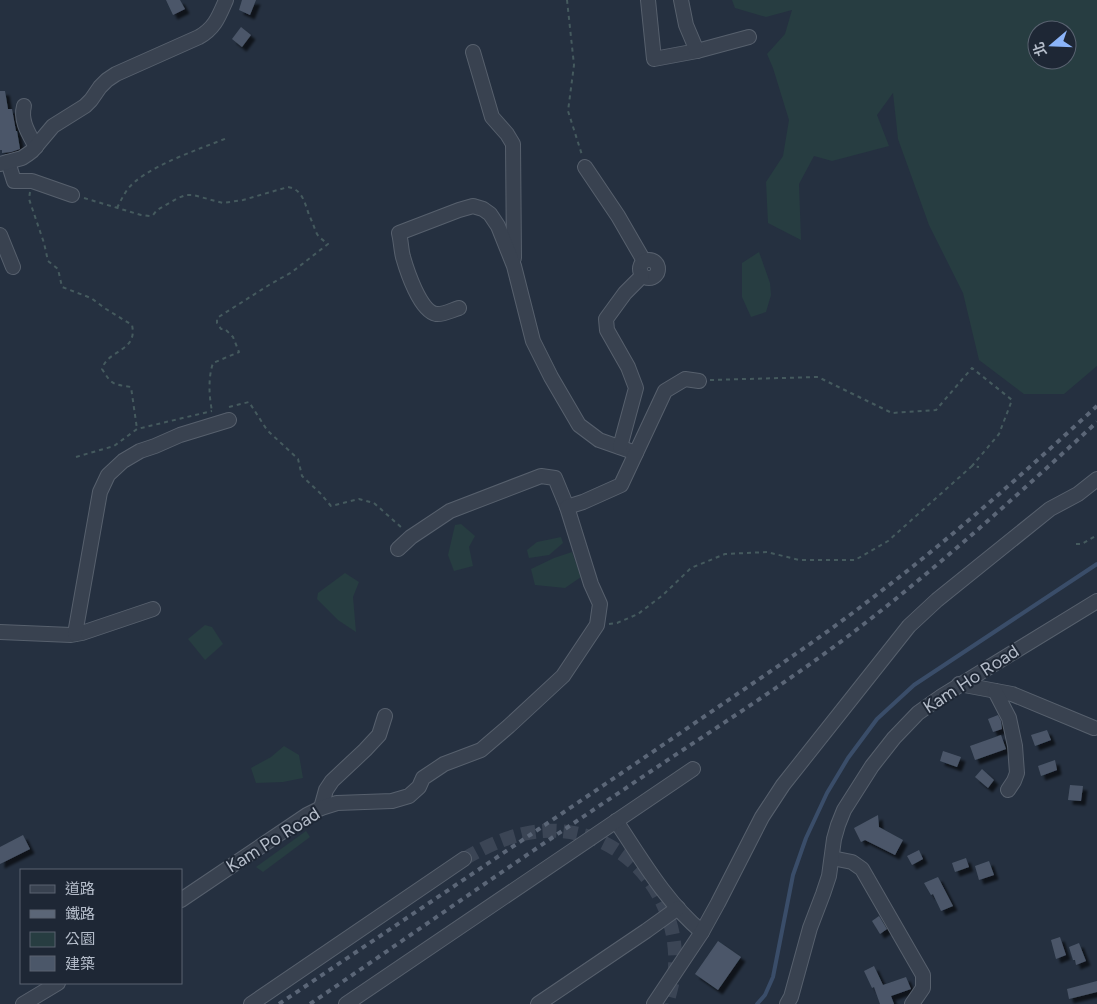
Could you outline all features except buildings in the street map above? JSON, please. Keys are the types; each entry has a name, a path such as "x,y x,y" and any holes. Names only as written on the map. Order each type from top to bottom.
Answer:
{"street":[{"path":"72,195 32,181 14,181 4,163 28,154 53,126 85,106 106,80 208,32 214,26 226,0"},
{"path":"648,0 654,59 696,51 750,37"},
{"path":"681,0 686,25 696,51"},
{"path":"473,52 492,118 513,144 514,266"},
{"path":"24,106 24,120 27,131 36,147"},
{"path":"585,167 618,216 644,261 640,265 642,276 625,293 606,320 607,330 628,367 636,388 620,447"},
{"path":"459,308 435,314 427,309 419,298 403,257 399,233 473,206 483,209 490,214 498,226 514,266 533,341 551,377 579,425 599,440 636,453"},
{"path":"0,235 13,267"},
{"path":"567,507 584,502 621,485 665,391 685,379 699,381"},
{"path":"75,634 100,492 108,475 123,461 140,451 225,414"},
{"path":"398,550 411,537 450,511 542,476 555,478 567,507 591,584 600,604 597,625"},
{"path":"654,1004 702,932 762,818 783,785 909,626 937,600 1050,509 1078,494 1097,479"},
{"name":"Kam Ho Road","path":"787,1004 791,997 810,928 829,876 836,832 844,810 872,766 894,738 918,714 959,684 1097,602"},
{"path":"0,632 75,634 153,609"},
{"name":"Kam Po Road","path":"182,899 307,815 321,808 337,803 392,801 409,796 419,787 422,778 444,764 481,750 563,676 597,625"},
{"path":"959,684 1012,694 1094,728"},
{"path":"995,691 1009,718 1015,746 1017,773 1008,790"},
{"path":"321,808 326,790 332,780 379,735 386,716"},
{"path":"346,1004 693,769"},
{"path":"616,821 654,878 690,922 702,932"},
{"path":"832,858 852,862 862,869 923,975 923,988 912,1004"},
{"path":"251,1004 464,859"},
{"path":"538,1004 678,908"},
{"path":"23,1004 56,984"}],"path":[{"path":"567,0 574,65 568,111 585,167"},
{"path":"117,208 126,190 140,178 176,158 227,138"},
{"path":"32,181 29,199 48,261 58,269 62,287 91,298 132,325 132,338 102,368 111,383 130,387 137,429"},
{"path":"72,195 150,216 157,210 186,195 223,202 243,200 293,188 302,197 317,234 328,244 292,272 217,318 220,328 226,329 233,337 239,352 213,363 210,379 212,410 137,429 114,446 76,457"},
{"path":"597,625 617,623 638,614 663,595 691,568 725,554 767,552 799,560 855,560 888,541 972,466 999,434 1012,400 972,368 936,410 892,413 818,377 699,381"},
{"path":"225,414 249,402 266,430 298,459 302,476 331,506 359,499 374,503 411,537"},
{"path":"972,466 979,467"},
{"path":"1076,544 1082,544 1097,535"}],"green space":[{"path":"732,0 1097,0 1097,366 1064,394 1024,394 979,360 963,293 929,225 898,139 893,93 877,115 889,146 832,161 814,156 799,184 801,240 768,223 766,182 783,156 789,120 767,54 785,34 792,10 766,17 735,8"},
{"path":"759,252 770,283 771,295 766,312 751,317 742,297 742,263"},
{"path":"461,524 475,536 469,547 473,566 454,571 448,555 455,525"},
{"path":"561,537 563,543 549,555 529,558 527,550 537,542"},
{"path":"572,552 581,577 565,588 535,585 531,569"},
{"path":"345,573 359,582 353,597 356,632 338,620 317,599 318,593"},
{"path":"205,625 212,627 223,644 205,660 188,639"},
{"path":"284,746 299,755 303,778 283,782 256,783 251,768 271,757"},
{"path":"306,831 310,837 263,872 256,867"}],"waterway":[{"path":"757,1004 765,995 773,977 793,875 806,838 827,793 848,758 877,719 914,685 1097,564"}],"tunnel":[{"path":"464,859 502,840 522,834 543,831 571,832 596,839 619,852 639,869 655,889 667,913 674,939 675,967 667,1004"}],"railway":[{"path":"279,1004 780,665 855,611 964,525 1097,406"},
{"path":"310,1004 839,643 939,563 1097,422"}]}
